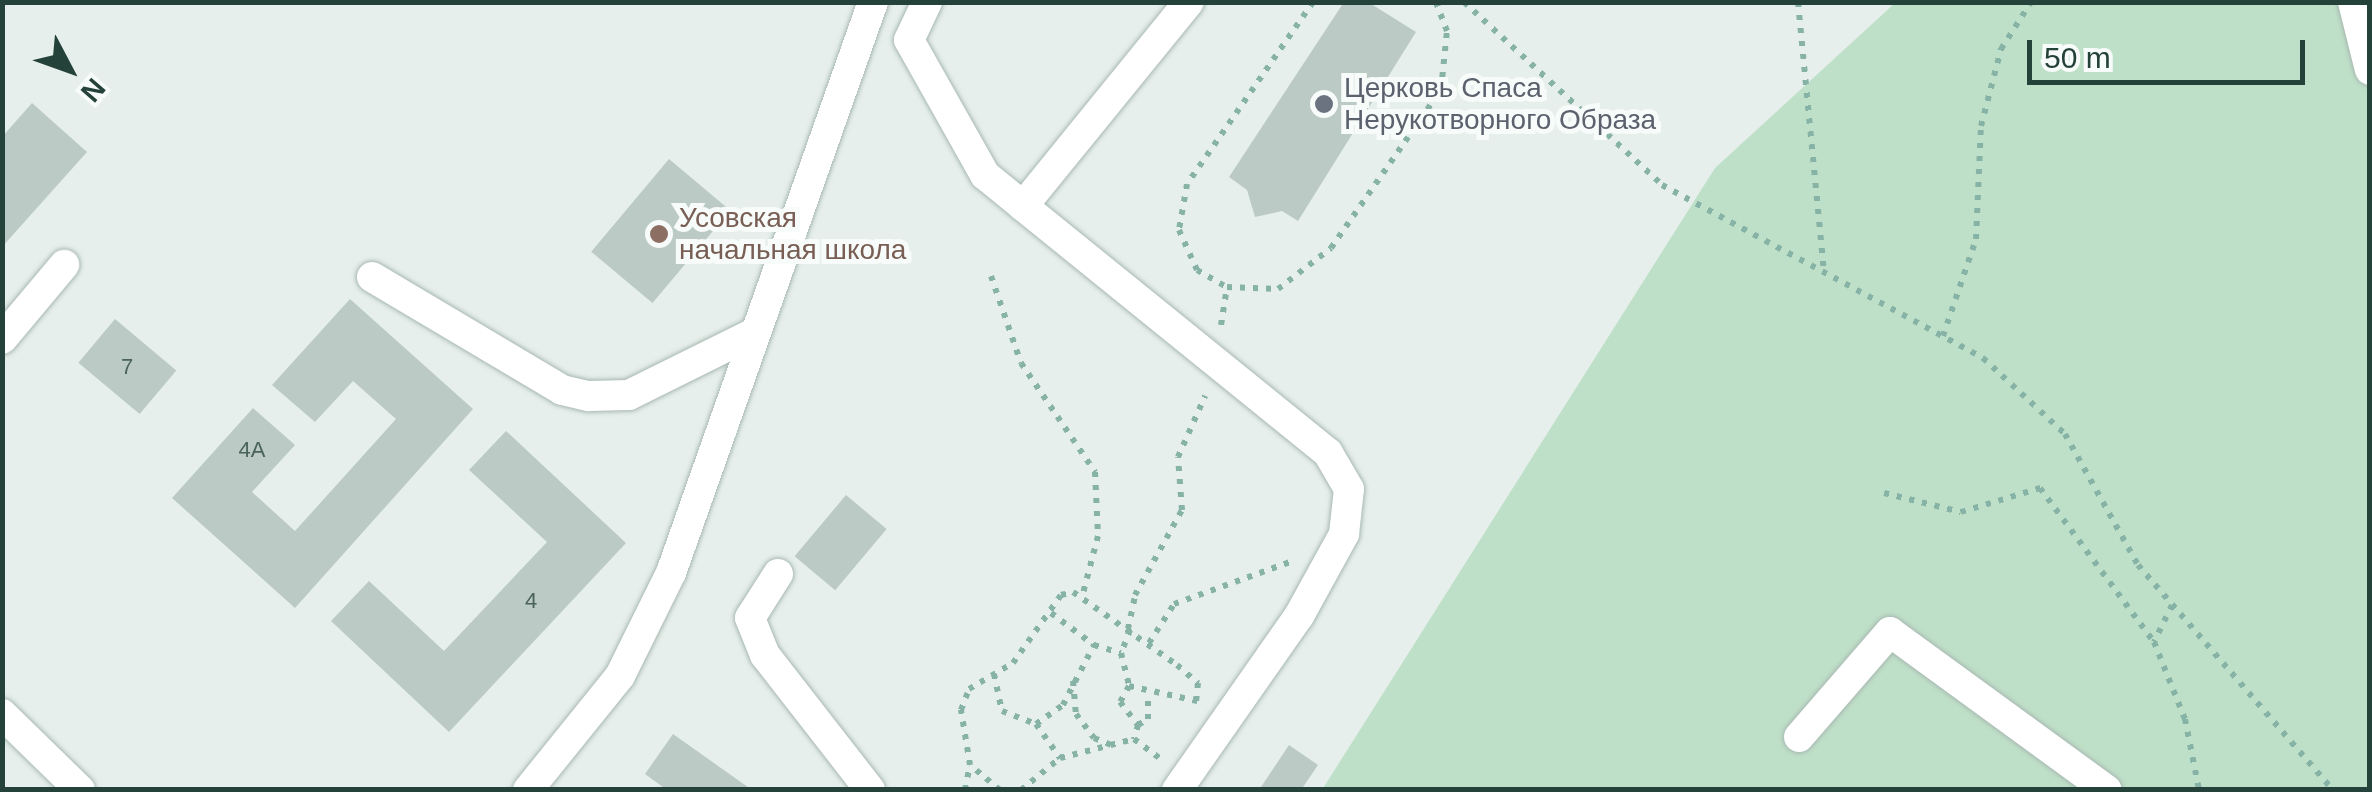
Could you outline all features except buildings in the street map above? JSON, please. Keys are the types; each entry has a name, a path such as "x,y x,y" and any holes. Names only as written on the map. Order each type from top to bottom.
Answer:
{"street":[{"path":"528,790 620,676 671,573 752,334 873,2"},
{"path":"926,2 908,40 985,174 1328,453 1349,489 1344,534 1300,616 1165,782"},
{"path":"1024,206 1189,2"},
{"path":"2353,2 2370,70"},
{"path":"2,339 64,265"},
{"path":"372,277 562,390 589,396 629,396 752,334"},
{"path":"778,574 750,618 765,654 870,790"},
{"path":"1799,737 1890,632 2107,790"},
{"path":"2,714 80,790"}],"path":[{"path":"1313,2 1188,184 1179,230 1197,270 1227,287 1278,289 1331,248 1440,90 1447,32 1436,2"},
{"path":"1464,2 1662,185 1984,358 2065,434 2138,565 2334,790"},
{"path":"1798,2 1824,272"},
{"path":"1943,336 1976,238 1981,126 2001,49 2031,2"},
{"path":"991,276 1021,363 1096,472 1098,536 1082,598"},
{"path":"1138,725 1120,702 1129,686 1120,653 1135,595 1182,510 1178,457 1216,362 1227,287"},
{"path":"1884,493 1961,512 2040,488 2154,642 2185,719 2199,790"},
{"path":"1149,643 1174,604 1309,554"},
{"path":"964,790 970,765 960,710 969,689 994,674 1051,612 1061,595 1082,598 1149,643 1198,684 1197,701 1188,716"},
{"path":"2154,642 2172,605"},
{"path":"1051,612 1094,645 1120,653"},
{"path":"1036,724 1064,704 1073,676 1094,645"},
{"path":"994,674 1002,711 1036,724 1060,758"},
{"path":"1073,676 1076,714 1094,738 1122,749"},
{"path":"1129,686 1148,694 1197,701"},
{"path":"1021,790 1060,758 1122,749 1134,739 1138,725 1148,719 1148,694"},
{"path":"1134,739 1161,759"},
{"path":"1165,782 1161,759 1170,745"},
{"path":"970,765 1000,790"}],"green space":[{"path":"1895,3 2369,3 2369,789 1322,790 1715,168"}],"place":[{"name":"Церковь Спаса Нерукотворного Образа","path":"1324,104"},
{"name":"Усовская начальная школа","path":"659,234"}]}
